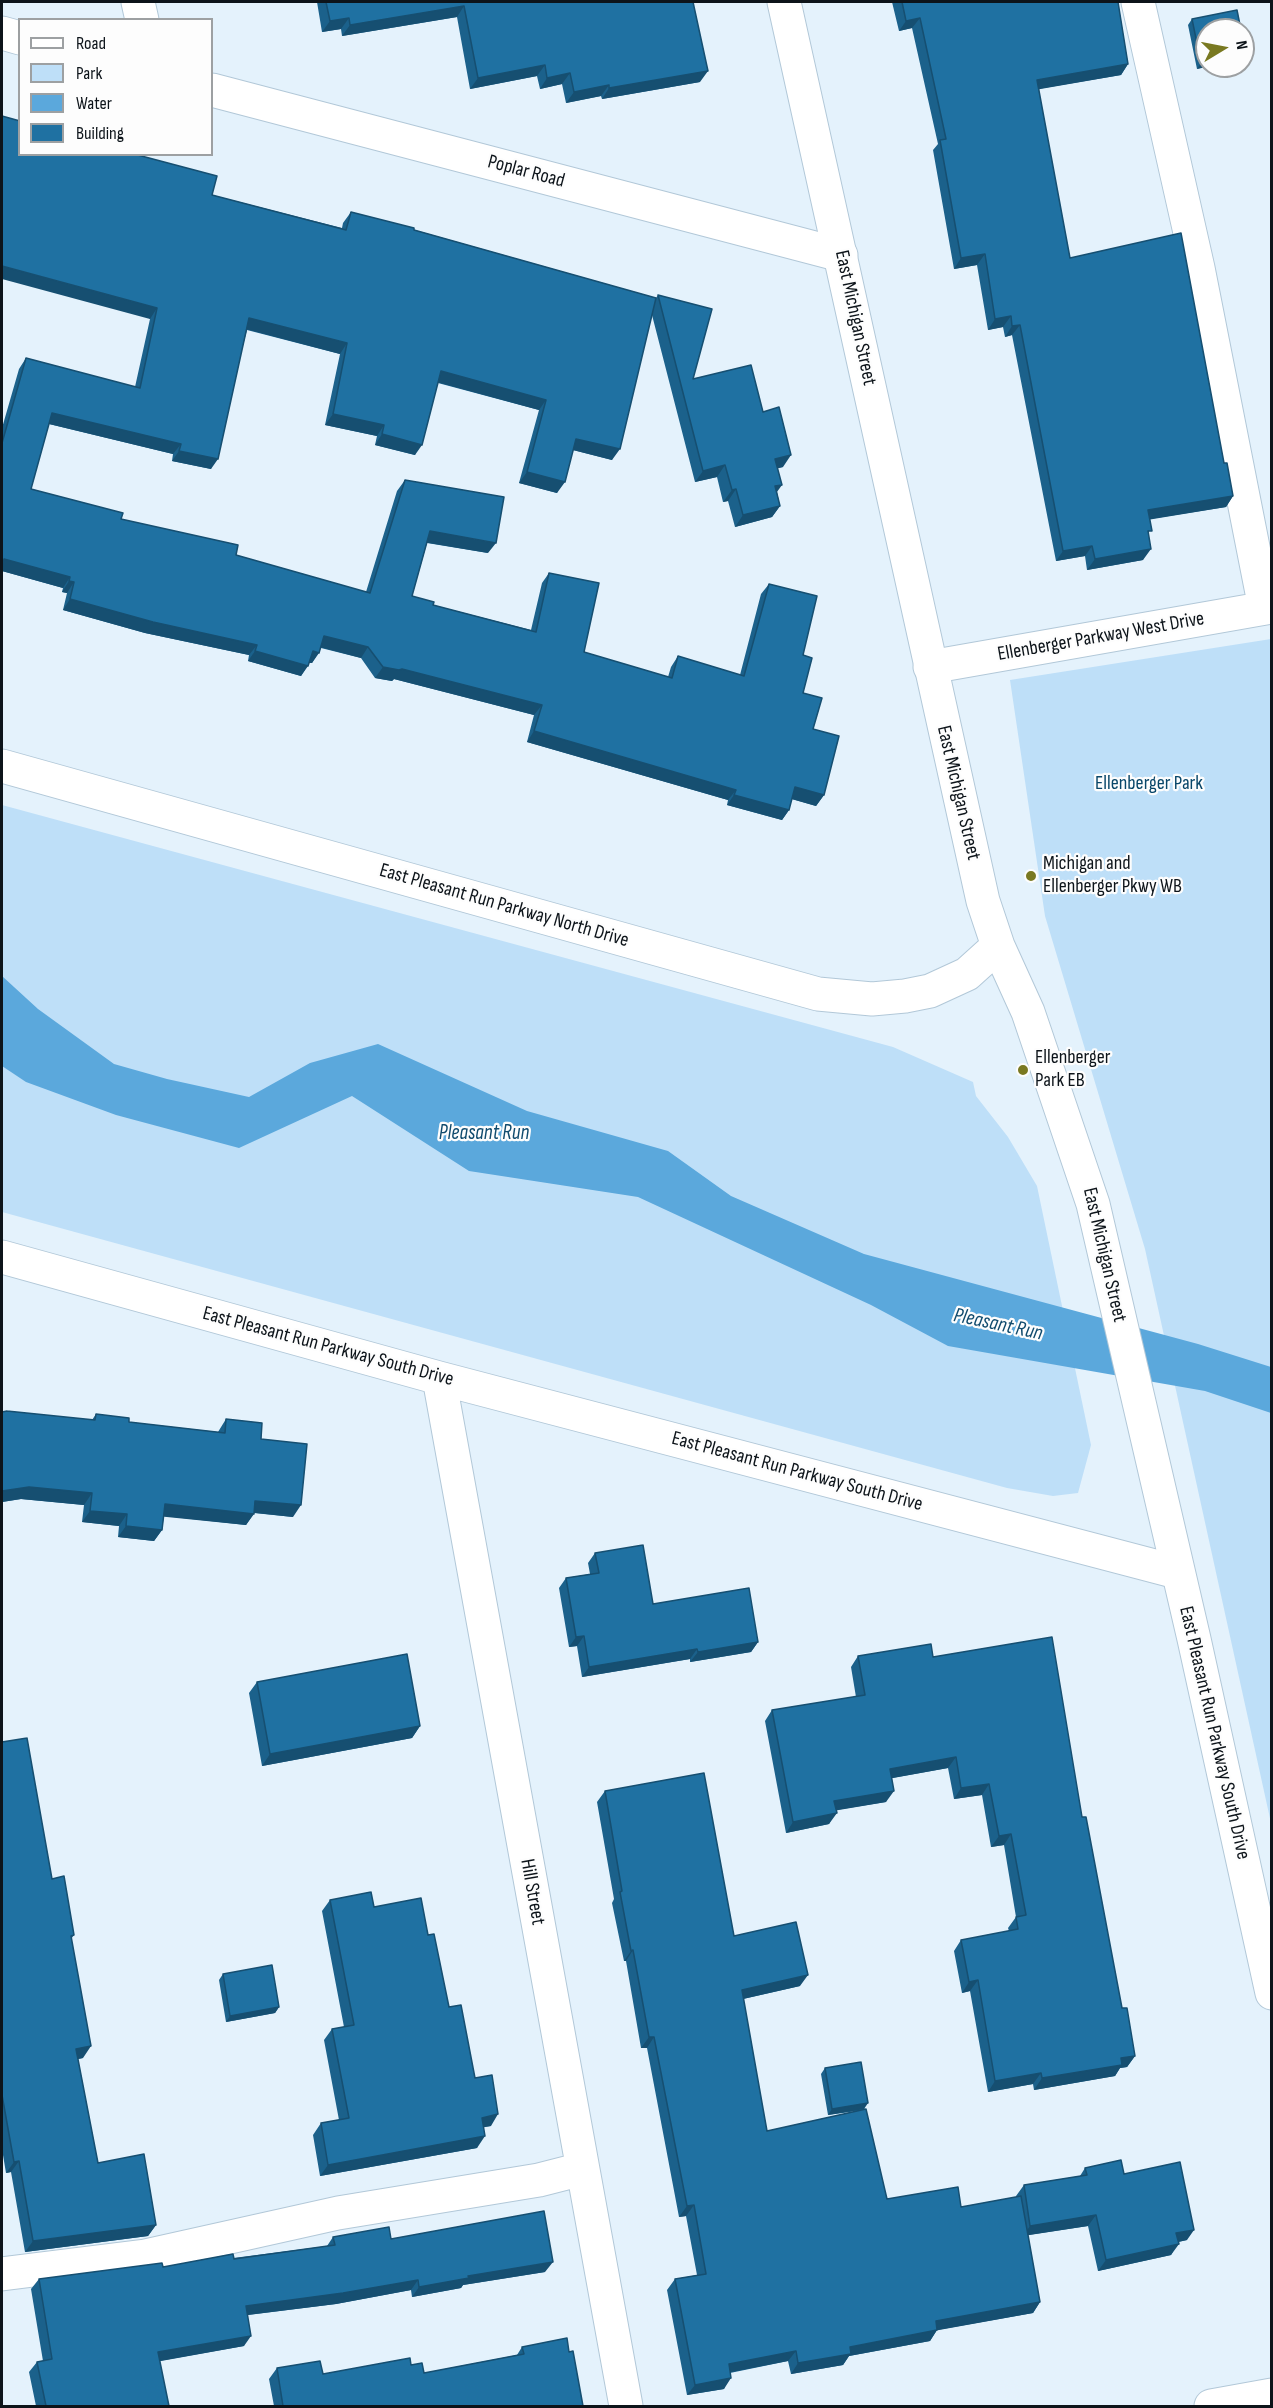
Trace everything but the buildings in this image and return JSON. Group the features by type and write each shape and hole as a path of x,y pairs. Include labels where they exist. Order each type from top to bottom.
{"street":[{"path":"138,2 142,18"},
{"name":"East Michigan Street","path":"784,2 975,869 998,946 1028,1012 1093,1204 1177,1572"},
{"path":"1138,2 1198,268 1268,608"},
{"path":"2,33 18,37"},
{"name":"Poplar Road","path":"213,90 841,255"},
{"name":"Ellenberger Parkway West Drive","path":"930,667 1268,608"},
{"name":"East Pleasant Run Parkway North Drive","path":"2,766 818,994 872,999 930,991 967,974 998,946"},
{"name":"East Pleasant Run Parkway South Drive","path":"2,1257 439,1378 1177,1572 1194,1639 1272,1993"},
{"name":"Hill Street","path":"439,1378 626,2406"},
{"path":"2,2274 145,2256 338,2213 517,2184 582,2169"},
{"path":"1211,2406 1272,2395"}],"green space":[{"name":"Ellenberger Park","path":"1271,639 1271,1823 1145,1249 1045,916 1010,680"},
{"path":"2,805 893,1047 973,1082 976,1096 1008,1137 1037,1186 1091,1445 1078,1493 1053,1496 1007,1488 2,1212"}],"water":[{"name":"Pleasant Run","path":"2,976 38,1009 114,1064 167,1079 249,1097 310,1063 378,1044 527,1111 668,1151 731,1196 864,1254 1198,1344 1271,1367 1271,1413 1205,1391 948,1346 871,1305 638,1197 469,1171 352,1096 239,1148 116,1115 26,1082 2,1066"}],"place":[{"name":"Michigan and Ellenberger Pkwy WB","path":"1031,876"},
{"name":"Ellenberger Park EB","path":"1023,1070"}]}
